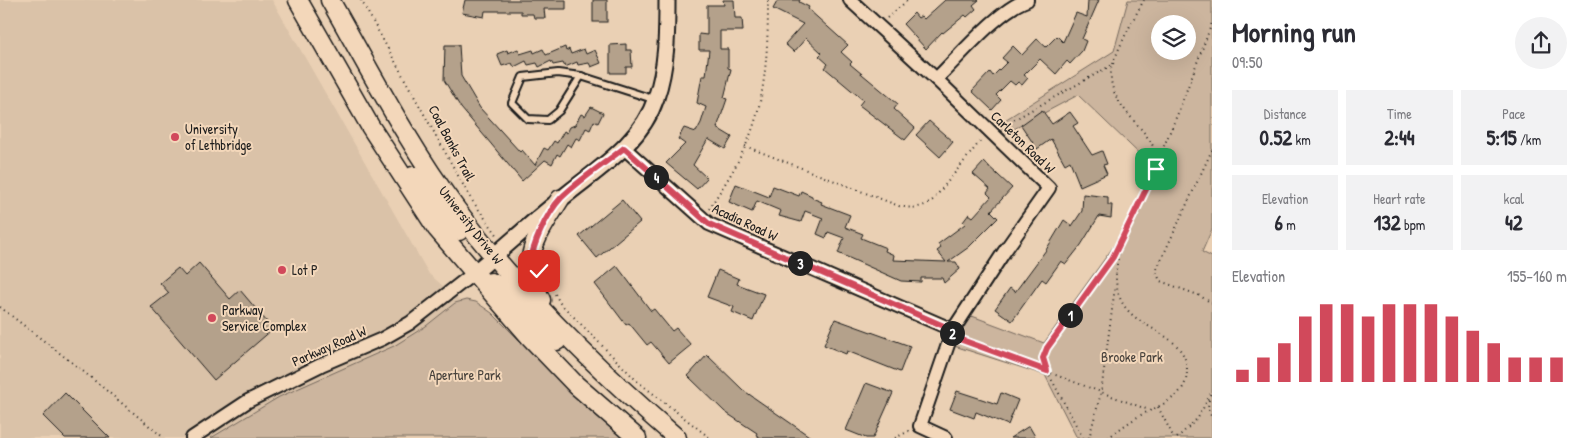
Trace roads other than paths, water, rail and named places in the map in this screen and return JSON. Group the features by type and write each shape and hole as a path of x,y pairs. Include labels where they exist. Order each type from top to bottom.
{"main road":[{"name":"University Drive W","path":"298,0 390,157 437,229 535,343 576,385 637,438"},
{"name":"University Drive W","path":"330,0 425,163 456,209 499,252 552,320 623,392 677,438"},
{"path":"390,157 414,177 461,233 484,254 499,252"},
{"path":"552,320 534,288 530,277 530,265 538,236 560,199"},
{"path":"474,274 502,288 554,339 623,392"}],"street":[{"path":"474,274 560,199 624,148 642,125 656,100 665,66 667,0"},
{"name":"Carleton Road W","path":"850,0 936,79 1049,188 1004,252 952,333"},
{"path":"936,79 1008,10 1015,4 1028,0"},
{"name":"Acadia Road W","path":"624,148 709,224 952,333"},
{"name":"Parkway Road W","path":"192,438 248,401 321,364 382,339 410,323 474,274"},
{"path":"946,438 920,426 952,333"}],"lane":[{"path":"581,76 559,111 548,120 528,119 512,103 523,78 558,73 581,76 656,100"}],"place":[{"name":"University of Lethbridge","path":"175,137"},
{"name":"Lot P","path":"282,270"},
{"name":"Parkway Service Complex","path":"212,318"}],"park label":[{"name":"Brooke Park","path":"1132,357"},
{"name":"Aperture Park","path":"465,375"}]}
